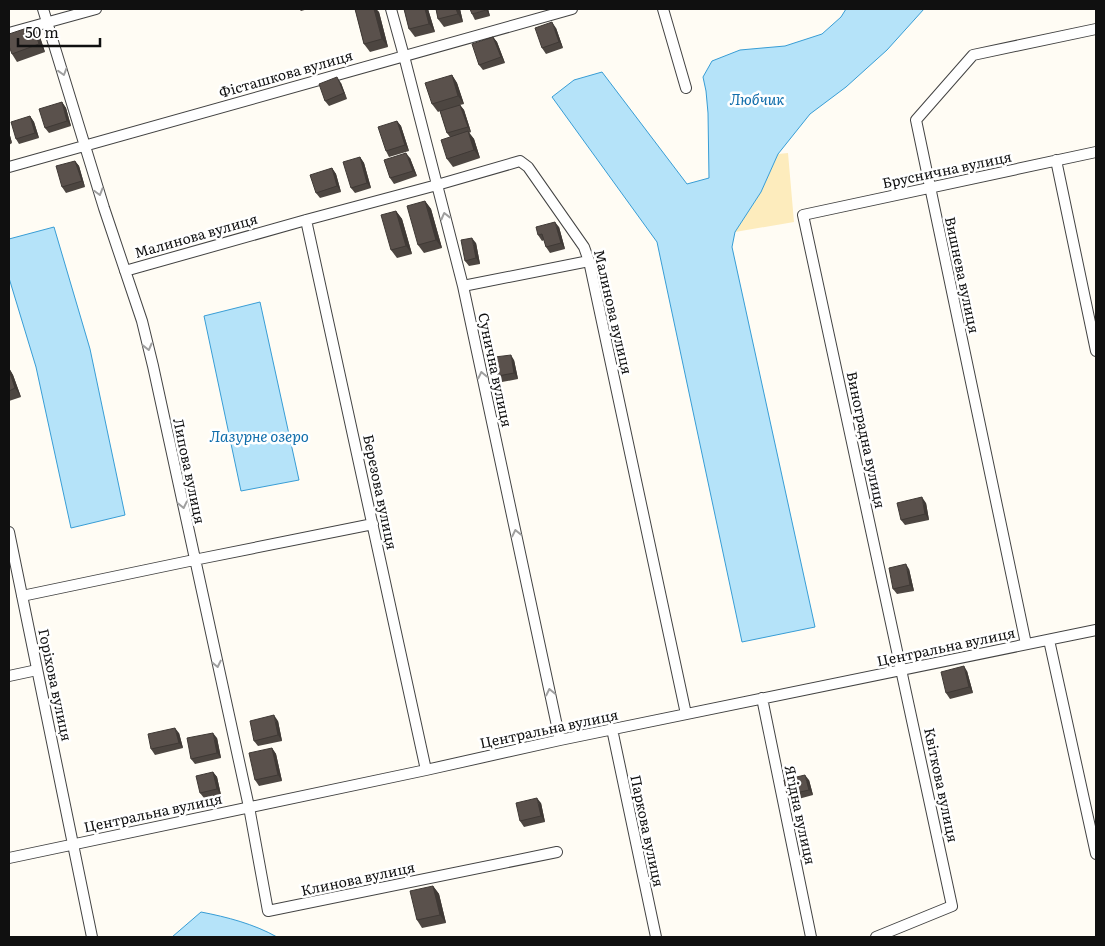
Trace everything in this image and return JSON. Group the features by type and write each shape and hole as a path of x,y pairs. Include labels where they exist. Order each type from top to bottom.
{"street":[{"name":"Липова вулиця","path":"43,9 104,208 142,321 249,807"},
{"path":"9,33 96,9"},
{"name":"Сунична вулиця","path":"391,9 463,286 560,740"},
{"name":"Фісташкова вулиця","path":"9,167 572,9"},
{"path":"663,9 686,88"},
{"name":"Вишнева вулиця","path":"1026,644 916,120 973,55 1096,29"},
{"name":"Бруснична вулиця","path":"803,215 1096,152"},
{"path":"1056,160 1096,350"},
{"name":"Малинова вулиця","path":"125,271 520,161 528,167 584,247 589,261 686,714"},
{"name":"Виноградна вулиця","path":"803,215 902,670"},
{"name":"Березова вулиця","path":"306,220 426,770"},
{"path":"463,286 589,261"},
{"path":"22,596 373,524"},
{"name":"Горіхова вулиця","path":"9,532 92,937"},
{"name":"Центральна вулиця","path":"9,858 612,729 1096,630"},
{"path":"1049,640 1095,839 1096,854"},
{"path":"9,676 37,670"},
{"name":"Квіткова вулиця","path":"876,937 952,906 902,670"},
{"name":"Ягідна вулиця","path":"762,698 811,937"},
{"name":"Паркова вулиця","path":"612,729 656,937"},
{"name":"Клинова вулиця","path":"249,807 268,911 557,852"}],"sand":[{"path":"788,153 794,222 735,232 761,192 778,154"}],"water":[{"name":"Любчик","path":"846,9 924,9 887,50 846,87 810,114 778,154 761,192 735,232 732,247 815,627 742,642 657,242 552,97 574,80 602,72 687,184 709,178 708,113 703,77 712,61 740,50 785,46 822,34 841,17"},
{"path":"54,227 90,349 125,515 71,528 36,367 9,278 9,239"},
{"name":"Лазурне озеро","path":"260,302 299,480 241,491 204,316"},
{"path":"201,912 259,928 277,937 172,937"}],"building":[{"path":"355,9 374,9 382,39 364,44"},
{"path":"404,9 425,9 429,24 409,29"},
{"path":"436,9 456,9 458,14 438,19"},
{"path":"470,9 486,9 486,10 472,14"},
{"path":"552,22 559,42 542,48 535,28"},
{"path":"33,26 39,44 12,54 9,46 9,34"},
{"path":"493,37 501,57 479,65 472,44"},
{"path":"452,75 458,96 432,104 425,83"},
{"path":"337,77 344,93 325,101 319,84"},
{"path":"62,102 67,121 45,128 39,109"},
{"path":"460,105 468,127 447,133 440,111"},
{"path":"30,116 35,133 16,139 11,122"},
{"path":"397,121 405,145 386,151 378,127"},
{"path":"468,131 474,150 447,159 441,140"},
{"path":"406,153 413,171 390,178 384,160"},
{"path":"360,157 367,183 351,188 343,162"},
{"path":"75,161 82,181 62,187 56,166"},
{"path":"332,168 337,186 316,193 310,175"},
{"path":"425,201 436,240 418,245 407,206"},
{"path":"396,211 406,246 391,250 381,215"},
{"path":"555,222 561,243 546,247 542,234 538,235 536,227"},
{"path":"472,238 476,258 465,261 461,240"},
{"path":"511,355 514,373 498,376 495,357"},
{"path":"9,370 15,388 9,391"},
{"path":"922,497 925,514 901,520 897,503"},
{"path":"906,564 910,585 893,589 889,568"},
{"path":"964,666 969,687 946,693 941,672"},
{"path":"274,715 278,735 254,741 250,721"},
{"path":"175,728 179,743 151,749 148,734"},
{"path":"213,733 217,753 191,759 187,738"},
{"path":"272,748 278,775 255,780 249,753"},
{"path":"213,772 217,789 200,793 196,776"},
{"path":"805,775 809,790 787,795 784,780"},
{"path":"537,798 541,816 520,821 516,803"},
{"path":"433,886 440,915 417,920 410,891"}]}
